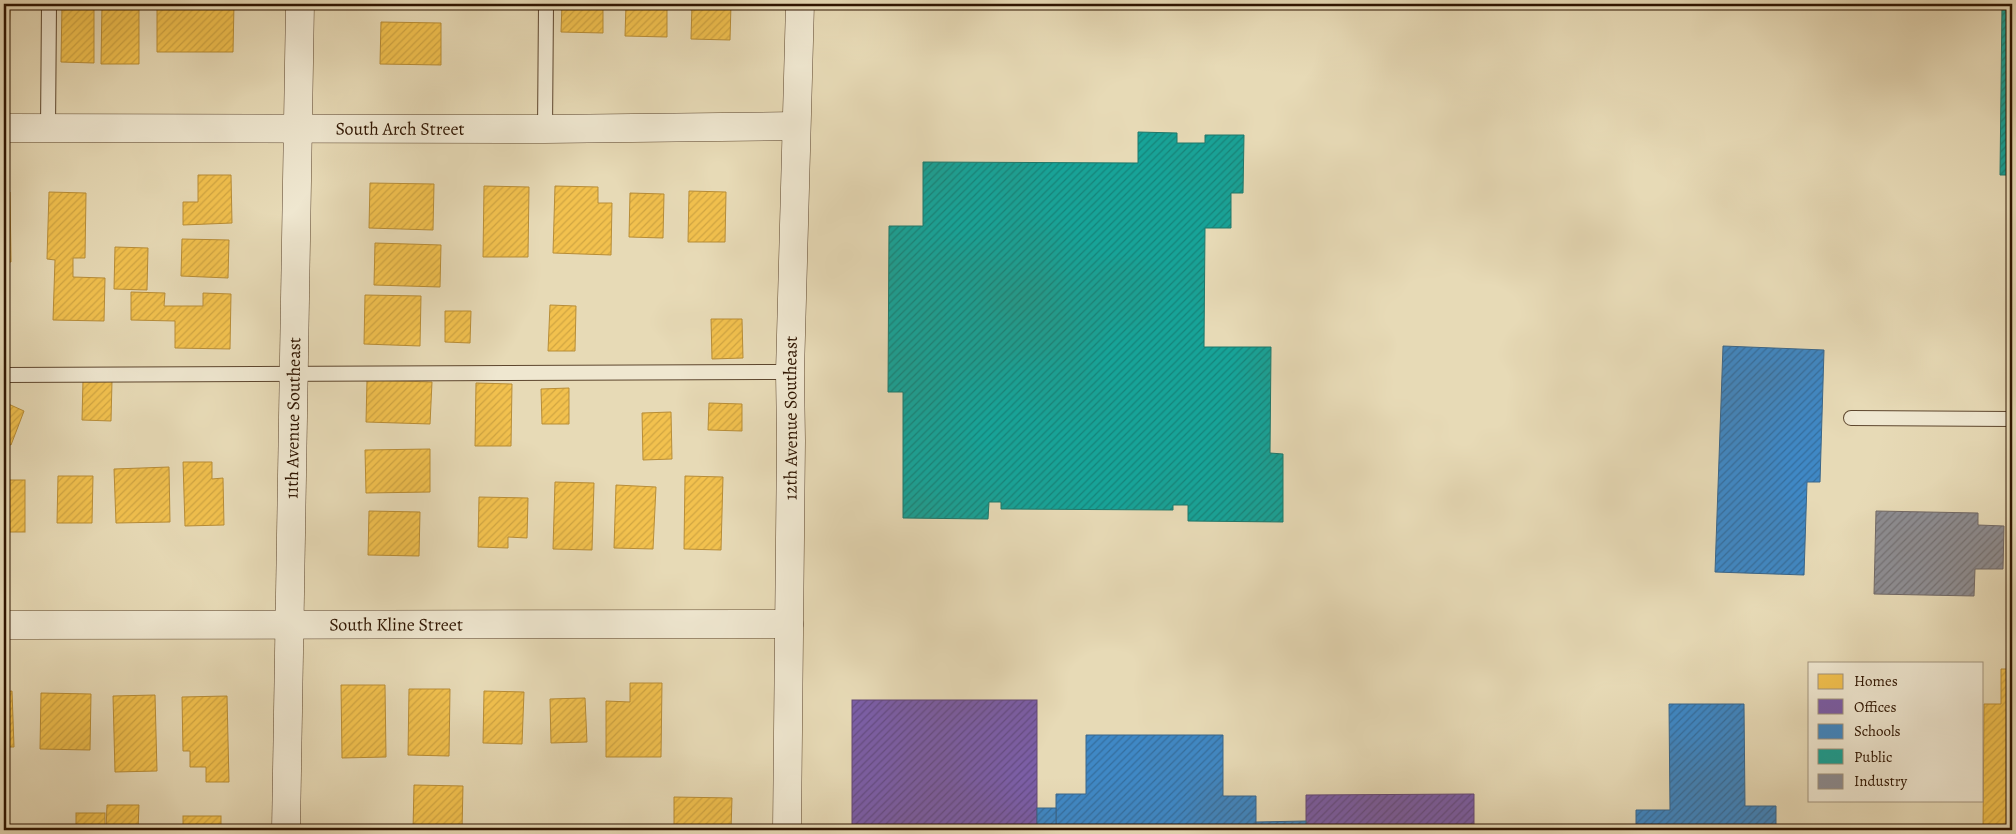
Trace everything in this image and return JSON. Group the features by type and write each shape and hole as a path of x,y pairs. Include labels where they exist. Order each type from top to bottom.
{"street":[{"name":"11th Avenue Southeast","path":"286,830 300,4"},
{"name":"12th Avenue Southeast","path":"787,830 790,372 800,4"},
{"name":"South Arch Street","path":"4,128 796,126"},
{"name":"South Kline Street","path":"4,625 789,624"}],"lane":[{"path":"48,128 49,4"},
{"path":"545,128 546,4"},
{"path":"4,375 790,372"},
{"path":"1851,418 2012,419"}],"building: Homes":[{"path":"62,4 94,4 94,63 61,62"},
{"path":"102,4 139,4 139,64 101,64"},
{"path":"189,4 234,4 233,52 157,52 157,9 189,9"},
{"path":"369,4 423,4 423,6 369,7"},
{"path":"562,4 603,4 603,33 561,32"},
{"path":"626,4 667,4 667,37 625,36"},
{"path":"692,4 731,4 730,40 691,39"},
{"path":"4,11 10,11 8,56 4,56"},
{"path":"381,22 441,23 441,65 380,64"},
{"path":"198,175 231,175 232,223 183,225 183,202 198,202"},
{"path":"370,183 434,184 433,230 369,228"},
{"path":"484,186 529,187 528,257 483,257"},
{"path":"555,186 598,187 598,203 612,203 611,255 553,253"},
{"path":"689,191 726,192 725,242 688,242"},
{"path":"4,192 10,192 11,262 4,262"},
{"path":"49,192 86,193 85,258 73,258 73,277 105,278 104,321 53,320 55,260 47,259"},
{"path":"630,193 664,194 663,238 629,237"},
{"path":"182,239 229,240 228,278 181,276"},
{"path":"375,243 441,245 440,287 374,285"},
{"path":"115,247 148,248 147,290 114,289"},
{"path":"131,292 165,293 164,306 203,306 203,293 231,294 230,349 175,348 175,321 131,320"},
{"path":"365,295 421,296 420,346 364,344"},
{"path":"550,305 576,306 575,351 548,351"},
{"path":"445,311 471,311 470,343 445,342"},
{"path":"711,319 742,319 743,358 712,359"},
{"path":"83,380 112,381 111,421 82,420"},
{"path":"367,380 432,382 430,424 366,422"},
{"path":"476,383 512,384 511,446 475,446"},
{"path":"569,388 569,424 542,424 541,389"},
{"path":"4,402 24,411 11,445 4,442"},
{"path":"709,403 742,404 742,431 708,430"},
{"path":"671,412 672,459 643,460 642,413"},
{"path":"430,449 430,492 366,493 365,450"},
{"path":"183,462 212,462 212,479 223,478 224,525 185,526"},
{"path":"169,467 170,522 116,523 114,469"},
{"path":"58,476 93,476 92,523 57,523"},
{"path":"685,476 723,477 721,550 684,549"},
{"path":"4,480 25,480 25,532 4,532"},
{"path":"555,482 594,483 592,550 553,549"},
{"path":"616,485 656,487 653,549 614,548"},
{"path":"479,497 528,498 527,538 508,537 508,548 478,547"},
{"path":"369,511 420,512 419,556 368,555"},
{"path":"2001,669 2012,669 2012,830 1983,830 1984,704 2001,704"},
{"path":"630,683 662,683 661,757 606,757 606,701 630,702"},
{"path":"341,685 385,685 386,757 342,758"},
{"path":"409,689 450,689 449,756 408,755"},
{"path":"12,691 14,747 4,747 4,692"},
{"path":"484,691 524,692 522,744 483,743"},
{"path":"41,693 91,694 90,750 40,749"},
{"path":"155,695 157,771 115,772 113,696"},
{"path":"227,696 229,782 206,782 206,767 190,767 190,751 183,751 182,697"},
{"path":"585,698 587,742 551,743 550,699"},
{"path":"414,785 463,786 462,830 413,830"},
{"path":"674,797 732,798 731,830 674,830"},
{"path":"107,805 139,805 138,830 106,830"},
{"path":"76,813 105,813 105,830 76,830"},
{"path":"183,816 221,816 221,830 183,830"}],"building: Offices":[{"path":"852,700 1037,700 1037,830 852,830"},
{"path":"1474,794 1474,830 1306,830 1306,795"}],"building: Schools":[{"path":"1723,346 1824,350 1820,482 1807,482 1804,575 1715,572"},
{"path":"1669,704 1744,704 1745,806 1776,806 1776,830 1636,830 1636,810 1670,810"},
{"path":"1086,735 1223,735 1223,796 1256,796 1256,830 1056,830 1056,794 1086,794"},
{"path":"1037,808 1056,808 1056,830 1037,830"},
{"path":"1306,821 1306,830 1256,830 1256,822"}],"building: Public":[{"path":"2002,4 2012,4 2012,175 2000,175"},
{"path":"1138,132 1177,133 1177,143 1205,143 1205,135 1244,135 1243,193 1231,193 1231,228 1205,228 1204,347 1271,347 1270,453 1283,454 1283,522 1188,521 1188,505 1173,505 1173,510 1001,509 1001,502 989,502 988,519 903,518 903,392 888,392 889,226 923,226 923,162 1138,163"}],"building: Industry":[{"path":"1876,511 1978,513 1978,525 2004,526 2003,569 1975,569 1974,596 1874,594"}]}
